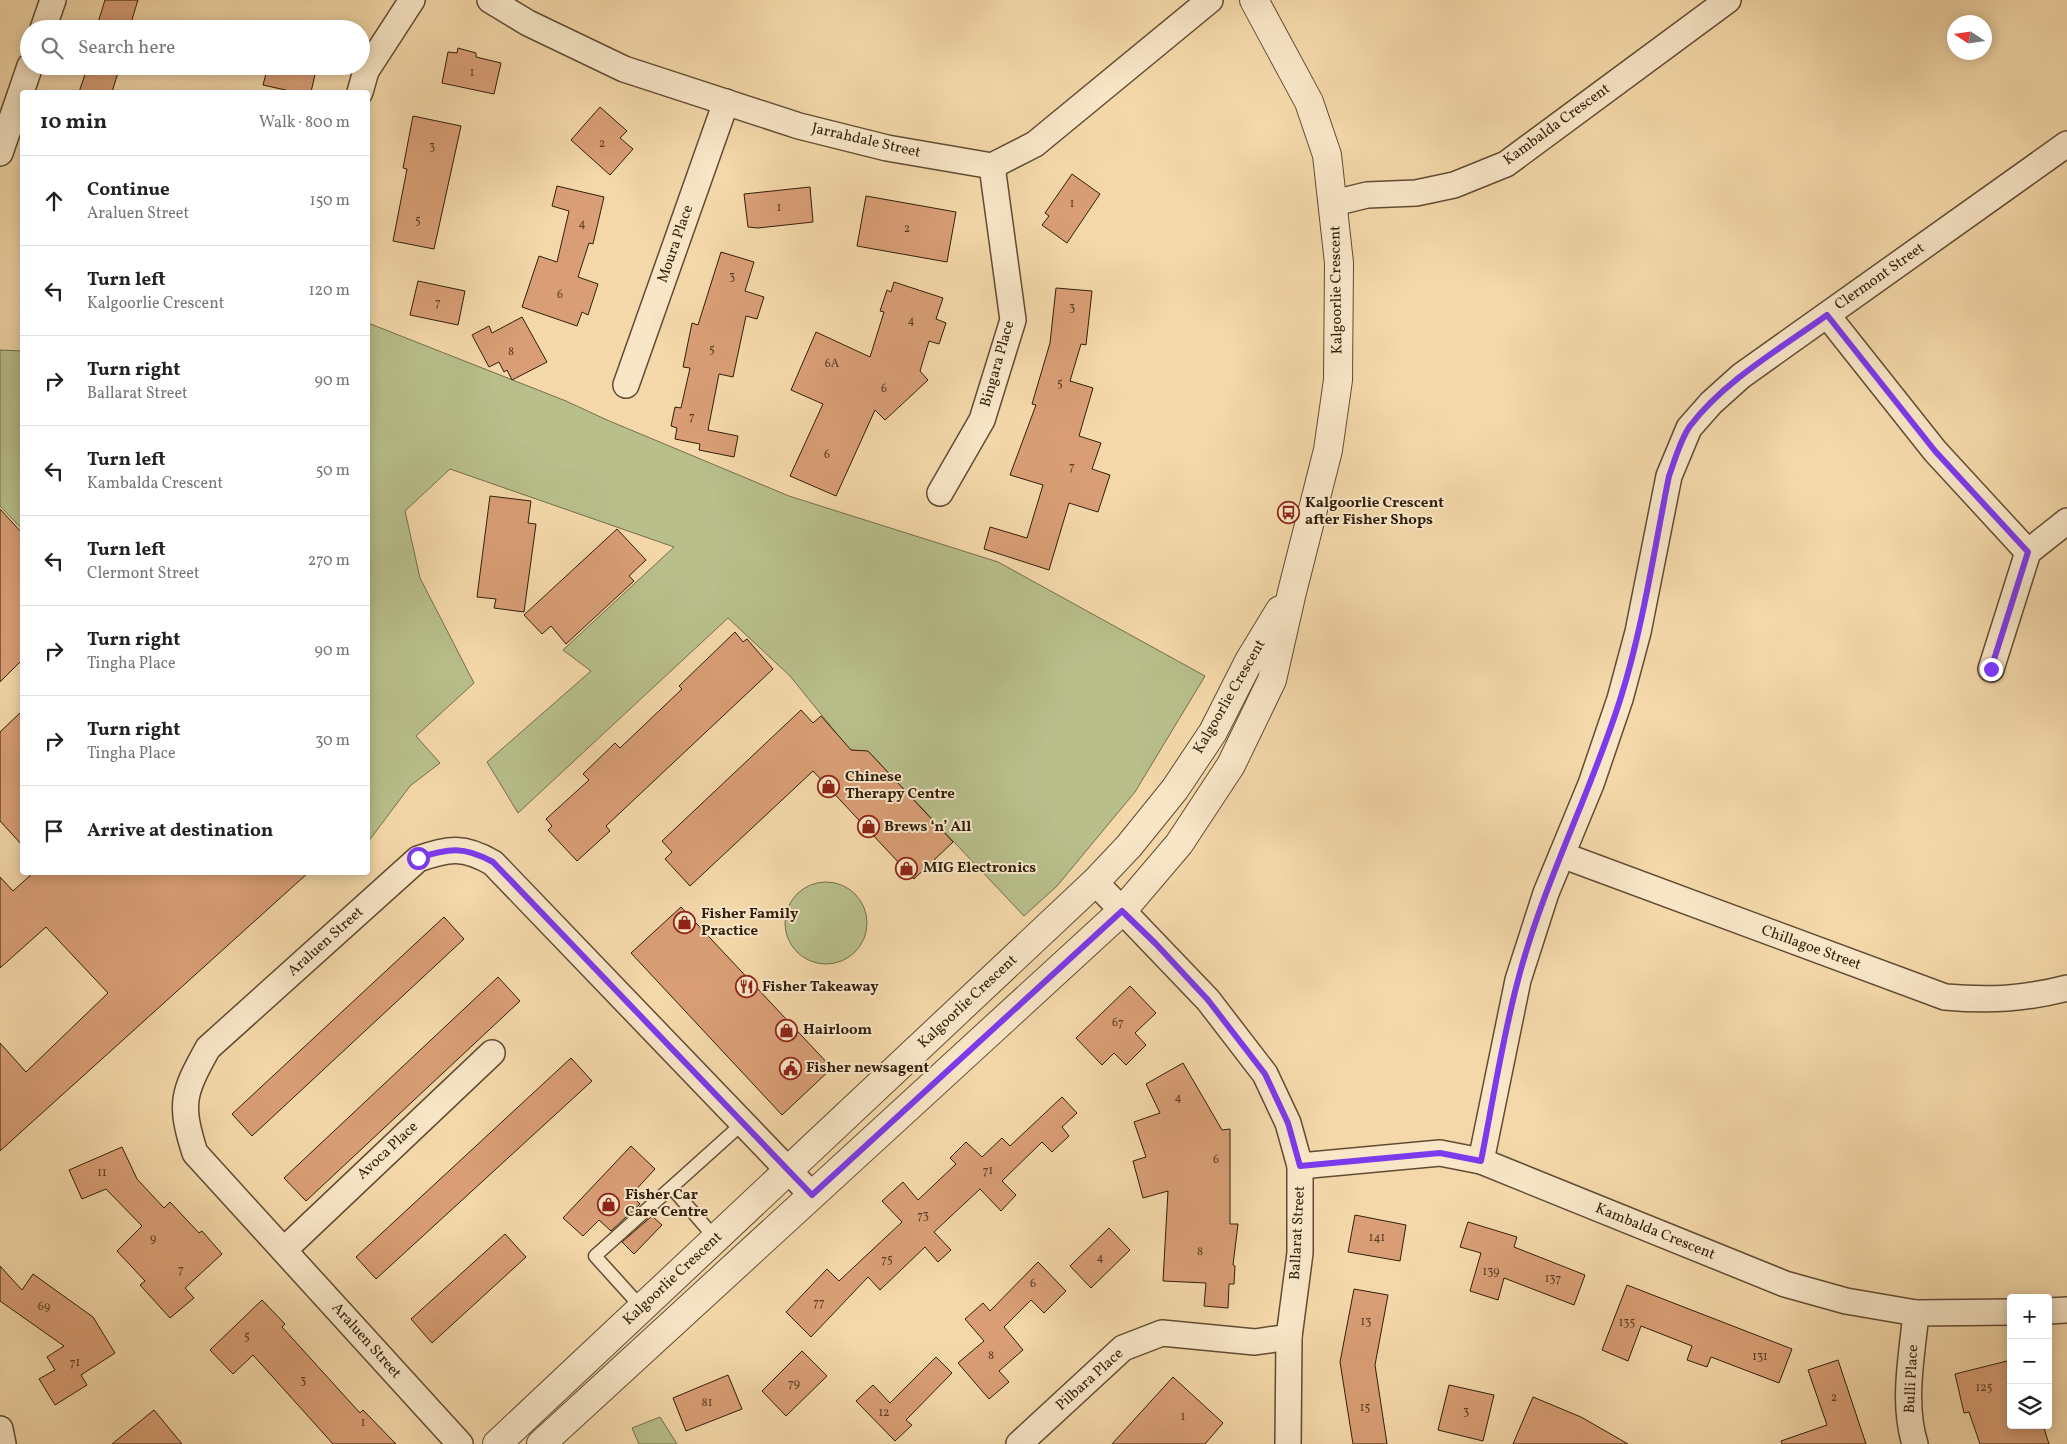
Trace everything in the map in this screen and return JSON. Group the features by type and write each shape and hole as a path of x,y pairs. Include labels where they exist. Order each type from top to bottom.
{"street":[{"path":"46,20 53,0"},
{"path":"370,65 412,0"},
{"name":"Jarrahdale Street","path":"490,0 528,23 624,69 799,126 887,148 992,166"},
{"path":"992,166 1035,144 1210,0"},
{"name":"Kalgoorlie Crescent","path":"540,1444 1122,911 1179,844 1232,765 1272,680 1328,450 1338,380 1339,263 1334,203 1327,155 1309,102 1254,0"},
{"name":"Kambalda Crescent","path":"1334,203 1367,195 1416,193 1454,185 1506,164 1728,0"},
{"path":"22,90 27,75"},
{"path":"361,90 365,75"},
{"path":"0,153 20,95"},
{"name":"Moura Place","path":"626,385 726,102"},
{"name":"Clermont Street","path":"1481,1161 1518,980 1546,894 1591,784 1620,699 1638,632 1669,476 1689,428 1711,403 1741,376 2067,144"},
{"name":"Bingara Place","path":"940,492 982,420 1013,320 992,166"},
{"path":"1827,315 1935,451 2028,552"},
{"path":"1991,669 2028,552 2067,521"},
{"name":"Kalgoorlie Crescent","path":"496,1444 1095,882 1129,846 1186,772 1213,732 1249,661 1292,592"},
{"name":"Araluen Street","path":"460,1444 195,1154 185,1122 184,1102 189,1082 208,1048 418,858 440,851 464,849 493,862 812,1195"},
{"name":"Chillagoe Street","path":"1562,855 1946,997 2002,1000 2037,996 2067,988"},
{"name":"Ballarat Street","path":"1095,882 1208,1000 1265,1074 1288,1123 1300,1166 1300,1252 1289,1337 1288,1444"},
{"name":"Avoca Place","path":"284,1250 492,1053"},
{"name":"Kambalda Crescent","path":"1300,1166 1440,1153 1481,1161 1785,1284 1846,1301 1916,1313 2007,1312"},
{"path":"2052,1311 2067,1310"},
{"name":"Bulli Place","path":"1915,1444 1911,1431 1908,1399 1916,1313"},
{"name":"Pilbara Place","path":"1019,1444 1123,1348 1162,1333 1255,1342 1289,1337"},
{"path":"0,1430 3,1444"}],"lane":[{"path":"642,1308 596,1256 744,1123"},
{"path":"672,1188 716,1239"}],"green space":[{"path":"370,324 566,401 789,496 998,562 1205,676 1135,792 1057,886 1024,916 869,752 850,750 790,676 728,618 518,813 487,762 591,671 563,650 674,547 450,469 405,511 420,578 474,683 416,736 440,763 410,786 370,839"},
{"path":"0,350 20,351 20,527 0,506"},
{"path":"826,882 842,885 855,894 864,907 867,923 864,939 855,952 842,961 826,964 810,961 797,952 788,939 785,923 788,907 797,894 810,885"},
{"path":"660,1417 677,1444 639,1444 632,1428"}],"building":[{"path":"105,0 138,0 132,20 99,20"},
{"path":"458,48 476,53 476,57 501,63 494,94 442,83 448,52 457,53"},
{"path":"85,75 117,75 113,90 80,90"},
{"path":"266,75 315,75 311,90 285,90 263,85"},
{"path":"600,107 627,131 620,138 633,149 610,175 571,140"},
{"path":"413,116 461,126 434,249 393,241 407,169 403,168"},
{"path":"1072,174 1100,194 1067,243 1042,225 1049,216 1045,213"},
{"path":"557,186 604,197 593,244 589,243 578,277 598,284 588,315 582,312 577,326 522,307 539,256 557,262 569,211 552,206"},
{"path":"810,187 813,222 758,228 748,227 744,194"},
{"path":"866,196 956,212 947,262 857,246"},
{"path":"721,252 754,262 745,291 764,297 757,319 746,316 733,377 719,374 708,430 738,436 734,457 699,450 700,444 675,439 677,428 671,426 675,407 681,408 690,368 683,367 692,323 698,325"},
{"path":"418,281 465,291 458,325 410,315"},
{"path":"894,282 943,298 936,319 946,323 939,344 929,341 920,371 928,380 885,420 875,410 836,496 790,476 823,404 791,390 816,332 870,357 884,312 880,311 887,290 891,292"},
{"path":"1056,288 1092,291 1086,345 1081,344 1070,381 1093,388 1079,436 1101,443 1092,469 1110,475 1098,512 1069,503 1049,570 984,549 990,527 1027,538 1043,485 1010,475 1036,405 1032,404 1050,343"},
{"path":"522,317 547,362 512,380 507,370 504,372 499,362 489,367 472,335 489,326 492,333"},
{"path":"490,496 531,501 528,523 536,524 524,612 494,608 496,599 477,597"},
{"path":"0,509 20,531 20,662 0,682"},
{"path":"617,529 646,560 629,576 634,581 566,644 551,626 542,634 524,615"},
{"path":"735,632 743,642 747,639 773,669 606,826 610,831 577,861 548,830 552,826 546,819 589,780 583,774 615,743 620,748 682,689 679,686"},
{"path":"801,710 813,723 821,716 851,750 868,751 953,842 914,879 813,771 690,886 665,859 672,852 662,841"},
{"path":"20,713 20,843 0,821 0,732"},
{"path":"31,875 306,875 0,1151 0,1043 26,1072 108,993 46,927 0,968 0,877 13,891"},
{"path":"681,907 832,1068 782,1115 631,953"},
{"path":"444,917 464,939 252,1136 232,1114"},
{"path":"498,977 520,1001 306,1201 284,1178"},
{"path":"1130,986 1156,1013 1135,1033 1146,1045 1126,1065 1114,1053 1102,1065 1076,1038"},
{"path":"571,1058 592,1081 376,1279 356,1257"},
{"path":"1183,1063 1222,1130 1230,1129 1230,1224 1238,1224 1233,1265 1235,1266 1234,1284 1229,1284 1228,1308 1204,1306 1206,1283 1163,1281 1168,1191 1143,1198 1133,1161 1146,1157 1134,1122 1160,1113 1146,1084"},
{"path":"1062,1097 1077,1113 1062,1127 1069,1136 1052,1152 1042,1142 1002,1181 1016,1195 1001,1211 980,1189 934,1232 951,1250 938,1262 925,1247 880,1290 868,1277 811,1337 786,1312 827,1269 839,1281 902,1222 882,1201 903,1182 918,1200 956,1164 950,1158 966,1142 982,1157 1002,1138 1010,1146"},
{"path":"631,1146 655,1169 631,1195 640,1204 611,1231 599,1220 583,1236 563,1218"},
{"path":"122,1147 137,1179 164,1208 170,1202 199,1233 202,1231 222,1254 185,1288 194,1298 170,1318 140,1285 145,1281 117,1251 142,1226 106,1189 82,1199 69,1170"},
{"path":"1355,1215 1406,1225 1400,1261 1348,1252"},
{"path":"652,1216 662,1225 634,1254 622,1242"},
{"path":"1468,1222 1517,1237 1514,1247 1585,1275 1574,1305 1504,1278 1498,1300 1470,1291 1481,1253 1460,1247"},
{"path":"1109,1228 1130,1250 1091,1288 1070,1266"},
{"path":"505,1234 526,1257 432,1343 411,1319"},
{"path":"1038,1262 1066,1291 1044,1313 1031,1300 1004,1327 1023,1350 999,1371 1009,1382 989,1399 958,1363 984,1341 965,1319 983,1303 990,1311"},
{"path":"0,1266 22,1290 33,1274 93,1317 115,1353 81,1375 87,1385 55,1405 39,1379 55,1370 47,1357 64,1346 0,1301"},
{"path":"1627,1285 1792,1349 1779,1383 1711,1357 1707,1367 1687,1360 1692,1346 1641,1326 1628,1361 1602,1350"},
{"path":"1354,1289 1388,1295 1375,1365 1387,1444 1353,1444 1340,1362"},
{"path":"262,1300 285,1324 282,1327 360,1413 363,1410 396,1444 333,1444 253,1355 233,1374 210,1350"},
{"path":"802,1351 827,1376 786,1416 762,1391"},
{"path":"936,1357 952,1373 906,1420 912,1425 895,1441 856,1401 873,1385 890,1403"},
{"path":"1838,1360 1866,1444 1782,1444 1781,1441 1827,1425 1808,1370"},
{"path":"2007,1361 2007,1429 2044,1429 2049,1444 1980,1444 1969,1412 1964,1413 1955,1374"},
{"path":"728,1375 742,1409 686,1431 673,1398"},
{"path":"1173,1377 1223,1423 1205,1444 1112,1444"},
{"path":"1449,1385 1494,1395 1483,1441 1438,1430"},
{"path":"1533,1397 1581,1417 1628,1444 1513,1444"},
{"path":"154,1410 182,1444 112,1444"}],"place":[{"name":"Kalgoorlie Crescent after Fisher Shops","path":"1289,512"},
{"name":"Chinese Therapy Centre","path":"829,786"},
{"name":"Brews ‘n’ All","path":"868,827"},
{"name":"MIG Electronics","path":"907,868"},
{"name":"Fisher Family Practice","path":"685,923"},
{"name":"Fisher Takeaway","path":"746,987"},
{"name":"Hairloom","path":"787,1030"},
{"name":"Fisher newsagent","path":"790,1068"},
{"name":"Fisher Car Care Centre","path":"609,1204"}],"route":[{"path":"418,858 440,851 464,849 493,862 812,1195 1122,911 1156,944 1208,1000 1265,1074 1288,1123 1300,1166 1440,1153 1481,1161 1518,980 1546,894 1591,784 1620,699 1638,632 1669,476 1676,455 1689,428 1711,403 1741,376 1827,315 1935,451 2028,552 1991,669"}]}
